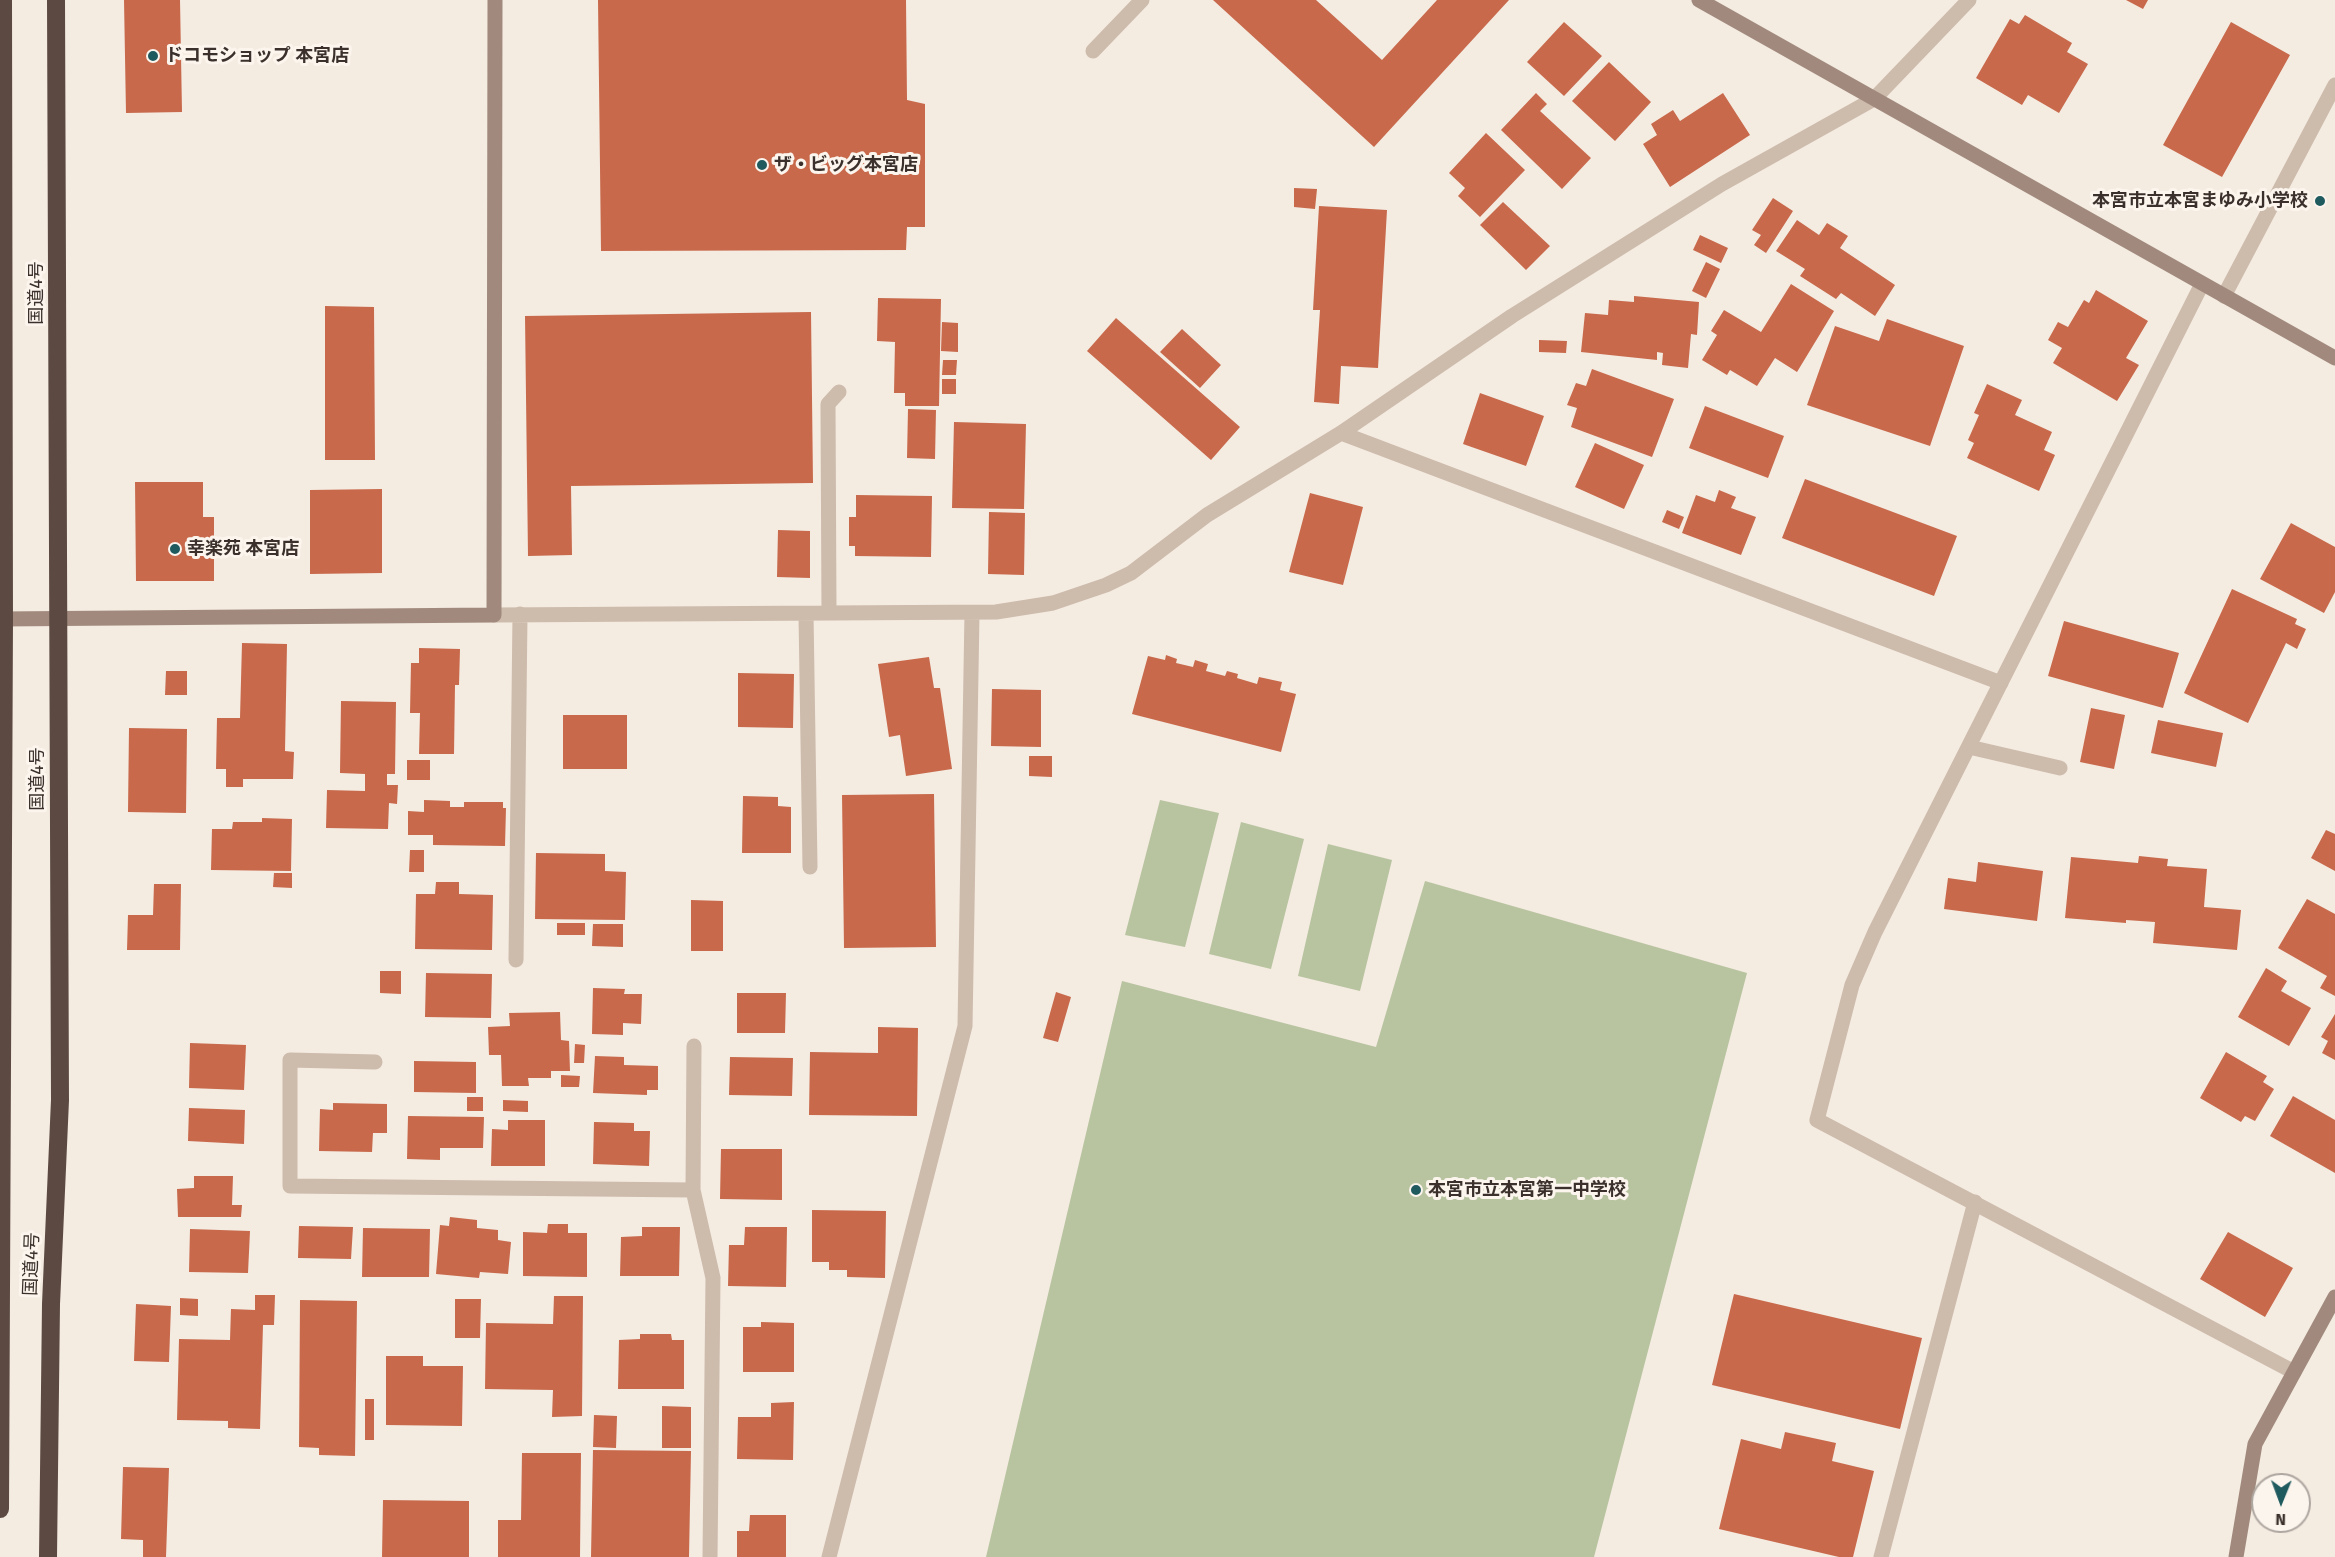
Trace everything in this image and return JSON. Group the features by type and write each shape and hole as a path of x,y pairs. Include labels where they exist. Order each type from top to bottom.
{"highway":[{"name":"国道4号","path":"0,1509 3,0"},
{"name":"国道4号","path":"48,1557 51,1304 60,1100 56,0"}],"street":[{"path":"494,615 495,0"},
{"path":"1093,51 1142,0"},
{"path":"1699,0 2335,358"},
{"path":"2,619 972,613 996,612 1053,603 1106,585 1131,573 1207,515 1341,434 1512,316 1722,184 1874,99 1969,0"},
{"path":"2224,296 2335,85"},
{"path":"2202,284 1875,932 1852,985 1817,1120 2294,1372"},
{"path":"829,613 828,404 839,392"},
{"path":"1341,434 2001,683"},
{"path":"829,1557 965,1026 972,613"},
{"path":"516,960 520,614"},
{"path":"806,614 810,867"},
{"path":"1969,747 2060,768"},
{"path":"694,1046 693,1190 713,1278 710,1557"},
{"path":"375,1062 290,1060 290,1186 693,1190"},
{"path":"1881,1557 1975,1202"},
{"path":"2236,1557 2255,1444 2335,1297"}],"green space":[{"path":"1160,800 1219,813 1185,947 1125,935"},
{"path":"1241,822 1304,839 1271,969 1209,954"},
{"path":"1328,844 1392,860 1360,991 1298,976"},
{"path":"1425,881 1747,973 1594,1557 986,1557 1122,981 1376,1047"}],"building":[{"name":"ドコモショップ 本宮店","path":"124,0 180,0 182,112 126,113"},
{"name":"ザ・ビッグ本宮店","path":"598,0 906,0 907,100 925,104 925,227 907,227 906,250 601,251"},
{"path":"1213,0 1316,0 1382,60 1437,0 1509,0 1374,147"},
{"path":"2126,0 2148,0 2143,9"},
{"path":"2025,15 2072,43 2067,52 2088,64 2059,113 2028,95 2022,105 1976,78 2010,19 2019,24"},
{"path":"1564,22 1602,56 1564,96 1527,62"},
{"path":"2231,22 2290,55 2222,177 2163,145"},
{"path":"1609,62 1651,102 1615,141 1572,101"},
{"path":"1536,93 1547,104 1540,111 1591,158 1562,189 1501,130"},
{"path":"1723,93 1750,135 1670,187 1643,144 1657,135 1651,124 1673,110 1680,121"},
{"path":"1486,133 1525,170 1480,217 1458,196 1465,188 1449,173"},
{"path":"1294,188 1317,189 1315,209 1294,207"},
{"path":"1773,198 1793,211 1766,253 1754,245 1761,235 1752,230"},
{"path":"1503,202 1550,246 1526,270 1480,225"},
{"path":"1319,206 1387,210 1378,368 1341,366 1339,404 1314,402 1320,310 1313,310"},
{"path":"1797,220 1819,235 1827,223 1848,236 1840,248 1895,285 1875,316 1841,293 1836,299 1800,276 1805,269 1776,251"},
{"path":"1700,235 1728,248 1721,263 1693,250"},
{"path":"1706,262 1720,269 1706,298 1692,291"},
{"path":"1791,284 1834,311 1797,372 1775,358 1757,386 1730,370 1727,375 1702,360 1717,335 1711,331 1724,310 1761,332"},
{"path":"2096,290 2148,321 2126,358 2139,365 2117,401 2053,363 2062,348 2048,340 2058,322 2068,327 2084,300 2089,303"},
{"path":"1634,296 1699,302 1697,335 1691,334 1688,368 1662,365 1663,353 1657,352 1657,360 1581,352 1585,313 1608,315 1609,300 1634,302"},
{"path":"878,298 941,299 939,406 905,406 905,393 894,393 895,342 877,341"},
{"path":"325,306 374,307 375,460 325,460"},
{"path":"811,312 813,483 571,486 572,555 528,556 525,316"},
{"path":"1116,318 1240,427 1211,460 1087,351"},
{"path":"1887,319 1964,346 1930,446 1807,405 1835,326 1879,341"},
{"path":"942,322 958,323 958,352 941,351"},
{"path":"1182,329 1221,365 1200,388 1160,352"},
{"path":"1539,340 1567,341 1566,353 1539,352"},
{"path":"943,360 957,360 956,375 942,375"},
{"path":"1592,369 1674,399 1652,457 1571,427 1577,408 1567,405 1576,383 1586,386"},
{"path":"942,379 956,379 956,394 942,394"},
{"path":"1987,384 2022,400 2015,415 2052,432 2044,450 2055,455 2039,491 1967,458 1974,443 1968,440 1979,415 1974,413"},
{"path":"1480,393 1544,416 1526,466 1463,444"},
{"path":"1705,406 1784,436 1768,478 1689,448"},
{"path":"908,409 936,410 935,459 907,458"},
{"path":"954,422 1026,424 1024,509 952,508"},
{"path":"1595,443 1644,465 1624,509 1575,487"},
{"path":"1805,479 1957,536 1934,596 1782,538"},
{"name":"幸楽苑 本宮店","path":"135,482 203,482 203,517 214,517 214,581 136,581"},
{"path":"382,489 382,573 310,574 310,490"},
{"path":"1719,490 1736,497 1731,508 1756,517 1741,555 1682,533 1696,495 1715,502"},
{"path":"1310,493 1363,507 1343,585 1289,572"},
{"path":"856,495 932,496 931,557 855,556 855,546 849,546 849,517 856,517"},
{"path":"1667,510 1684,517 1679,529 1662,522"},
{"path":"989,512 1025,513 1024,575 988,574"},
{"path":"2291,523 2335,547 2335,592 2324,613 2260,579"},
{"path":"778,530 810,531 810,578 777,577"},
{"path":"2232,589 2297,619 2295,624 2306,629 2297,649 2286,643 2248,723 2184,693"},
{"path":"2064,621 2179,653 2163,708 2048,676"},
{"path":"242,643 287,644 285,751 294,752 293,779 243,779 243,787 226,787 226,769 216,769 217,718 240,718"},
{"path":"419,648 460,649 459,685 455,685 454,754 419,754 420,713 410,713 411,663 419,663"},
{"path":"1166,655 1177,659 1176,663 1193,667 1195,660 1208,664 1206,671 1225,676 1227,671 1238,674 1237,678 1257,684 1259,677 1282,682 1280,690 1296,694 1281,752 1132,714 1148,656 1165,660"},
{"path":"929,657 934,688 940,688 952,769 906,776 900,735 889,737 878,664"},
{"path":"166,671 187,671 187,695 165,695"},
{"path":"738,673 794,674 793,728 738,727"},
{"path":"992,689 1041,690 1041,747 991,746"},
{"path":"341,701 396,702 395,774 387,774 387,785 398,785 397,804 389,803 388,829 326,828 327,790 365,791 365,774 340,773"},
{"path":"2091,708 2125,715 2114,769 2080,762"},
{"path":"563,715 627,715 627,769 563,769"},
{"path":"2158,720 2223,733 2216,767 2151,753"},
{"path":"129,728 187,729 186,813 128,812"},
{"path":"1029,756 1052,756 1052,777 1029,776"},
{"path":"407,760 430,760 430,780 407,780"},
{"path":"934,794 936,947 844,948 842,795"},
{"path":"743,796 778,797 778,806 791,807 791,853 742,853"},
{"path":"424,800 450,801 450,807 464,807 464,802 503,802 503,808 506,808 505,846 433,845 433,835 408,835 408,811 424,812"},
{"path":"262,818 292,819 291,871 211,870 212,829 232,829 233,822 262,822"},
{"path":"2326,830 2335,834 2335,871 2311,858"},
{"path":"410,850 424,850 424,872 409,872"},
{"path":"536,853 605,854 605,871 626,872 625,920 535,919"},
{"path":"2139,856 2168,859 2167,866 2207,869 2204,907 2241,910 2237,950 2153,943 2155,922 2126,920 2126,923 2065,918 2071,857 2138,863"},
{"path":"1978,862 2043,871 2037,921 1944,909 1948,878 1976,882"},
{"path":"274,873 292,873 292,888 273,887"},
{"path":"436,882 459,882 459,894 493,895 492,950 415,949 416,894 435,894"},
{"path":"154,884 181,884 180,950 127,950 128,915 153,915"},
{"path":"2307,899 2335,914 2335,996 2320,988 2327,976 2278,948"},
{"path":"691,900 723,901 723,951 691,951"},
{"path":"557,923 585,923 585,935 557,935"},
{"path":"593,924 623,924 623,947 592,946"},
{"path":"2266,968 2287,981 2281,991 2311,1008 2289,1046 2238,1017"},
{"path":"380,971 401,971 401,994 380,993"},
{"path":"426,973 492,974 491,1018 425,1017"},
{"path":"593,988 625,989 624,994 642,994 641,1024 623,1023 623,1035 592,1034"},
{"path":"1056,992 1071,997 1058,1042 1043,1038"},
{"path":"737,993 786,993 785,1033 737,1033"},
{"path":"560,1012 561,1040 569,1041 570,1071 551,1071 551,1078 528,1078 529,1086 502,1086 501,1055 489,1055 488,1027 510,1026 509,1013"},
{"path":"2335,1014 2335,1060 2322,1053 2328,1041 2321,1037"},
{"path":"878,1027 918,1028 917,1116 809,1115 810,1052 878,1053"},
{"path":"190,1043 246,1045 244,1090 189,1088"},
{"path":"575,1044 585,1045 584,1063 574,1063"},
{"path":"2226,1052 2267,1076 2263,1082 2274,1089 2255,1121 2245,1116 2241,1122 2200,1098"},
{"path":"595,1056 624,1057 624,1065 658,1066 658,1090 647,1090 647,1095 593,1093"},
{"path":"730,1057 793,1058 792,1096 729,1095"},
{"path":"414,1061 476,1062 476,1093 414,1092"},
{"path":"561,1075 580,1076 579,1087 561,1087"},
{"path":"2293,1096 2335,1120 2335,1173 2270,1136"},
{"path":"467,1097 483,1097 483,1111 467,1111"},
{"path":"503,1100 528,1101 528,1112 503,1111"},
{"path":"333,1103 387,1104 387,1133 373,1133 372,1152 319,1151 320,1109 333,1110"},
{"path":"189,1108 245,1110 244,1144 188,1141"},
{"path":"408,1116 484,1117 483,1148 440,1148 440,1160 407,1159"},
{"path":"508,1120 545,1120 545,1166 491,1166 492,1129 508,1130"},
{"path":"594,1122 634,1123 634,1131 650,1131 649,1166 593,1164"},
{"path":"721,1149 782,1149 782,1200 720,1199"},
{"path":"194,1176 233,1176 232,1205 242,1205 241,1217 178,1217 177,1189 194,1188"},
{"path":"812,1210 886,1211 885,1278 847,1277 847,1270 829,1270 829,1262 812,1262"},
{"path":"450,1217 477,1220 477,1228 498,1230 498,1240 511,1242 508,1274 480,1272 479,1278 436,1274 440,1225 449,1226"},
{"path":"548,1224 568,1224 568,1233 587,1233 587,1277 523,1276 523,1232 547,1233"},
{"path":"299,1226 353,1227 351,1259 298,1258"},
{"path":"642,1227 680,1227 679,1276 620,1276 621,1237 642,1236"},
{"path":"745,1227 787,1227 786,1287 728,1286 729,1245 744,1245"},
{"path":"363,1228 430,1229 429,1277 362,1277"},
{"path":"190,1229 250,1231 248,1273 189,1272"},
{"path":"2228,1232 2293,1268 2265,1317 2200,1279"},
{"path":"1734,1294 1922,1338 1900,1429 1712,1385"},
{"path":"255,1295 275,1295 274,1325 263,1325 260,1429 228,1428 228,1421 177,1420 179,1339 230,1340 231,1309 255,1310"},
{"path":"554,1296 583,1296 582,1416 552,1417 553,1390 485,1389 486,1323 553,1324"},
{"path":"180,1298 198,1299 198,1316 180,1315"},
{"path":"455,1299 481,1299 480,1338 455,1338"},
{"path":"300,1300 357,1301 355,1456 319,1455 319,1448 299,1447"},
{"path":"136,1304 171,1306 169,1362 134,1361"},
{"path":"761,1322 794,1323 794,1372 743,1372 743,1327 761,1327"},
{"path":"640,1334 671,1334 672,1340 684,1340 684,1389 618,1389 619,1340 640,1339"},
{"path":"386,1356 423,1356 423,1366 463,1366 462,1426 386,1425"},
{"path":"365,1399 374,1399 374,1440 365,1440"},
{"path":"794,1402 793,1460 737,1459 738,1417 771,1417 771,1403"},
{"path":"662,1406 691,1407 691,1448 662,1448"},
{"path":"594,1415 617,1416 616,1448 593,1447"},
{"path":"1785,1432 1836,1443 1832,1461 1874,1471 1853,1557 1839,1557 1719,1529 1741,1439 1781,1449"},
{"path":"593,1450 691,1451 689,1557 591,1557"},
{"path":"522,1453 581,1453 580,1557 498,1557 498,1520 521,1520"},
{"path":"123,1467 169,1468 166,1557 143,1557 143,1540 121,1539"},
{"path":"383,1500 469,1501 469,1557 382,1557"},
{"path":"750,1515 786,1515 786,1557 737,1557 737,1531 749,1531"}],"place":[{"name":"ドコモショップ 本宮店","path":"153,56"},
{"name":"ザ・ビッグ本宮店","path":"762,165"},
{"name":"本宮市立本宮まゆみ小学校","path":"2320,201"},
{"name":"幸楽苑 本宮店","path":"175,549"},
{"name":"本宮市立本宮第一中学校","path":"1416,1190"}]}
